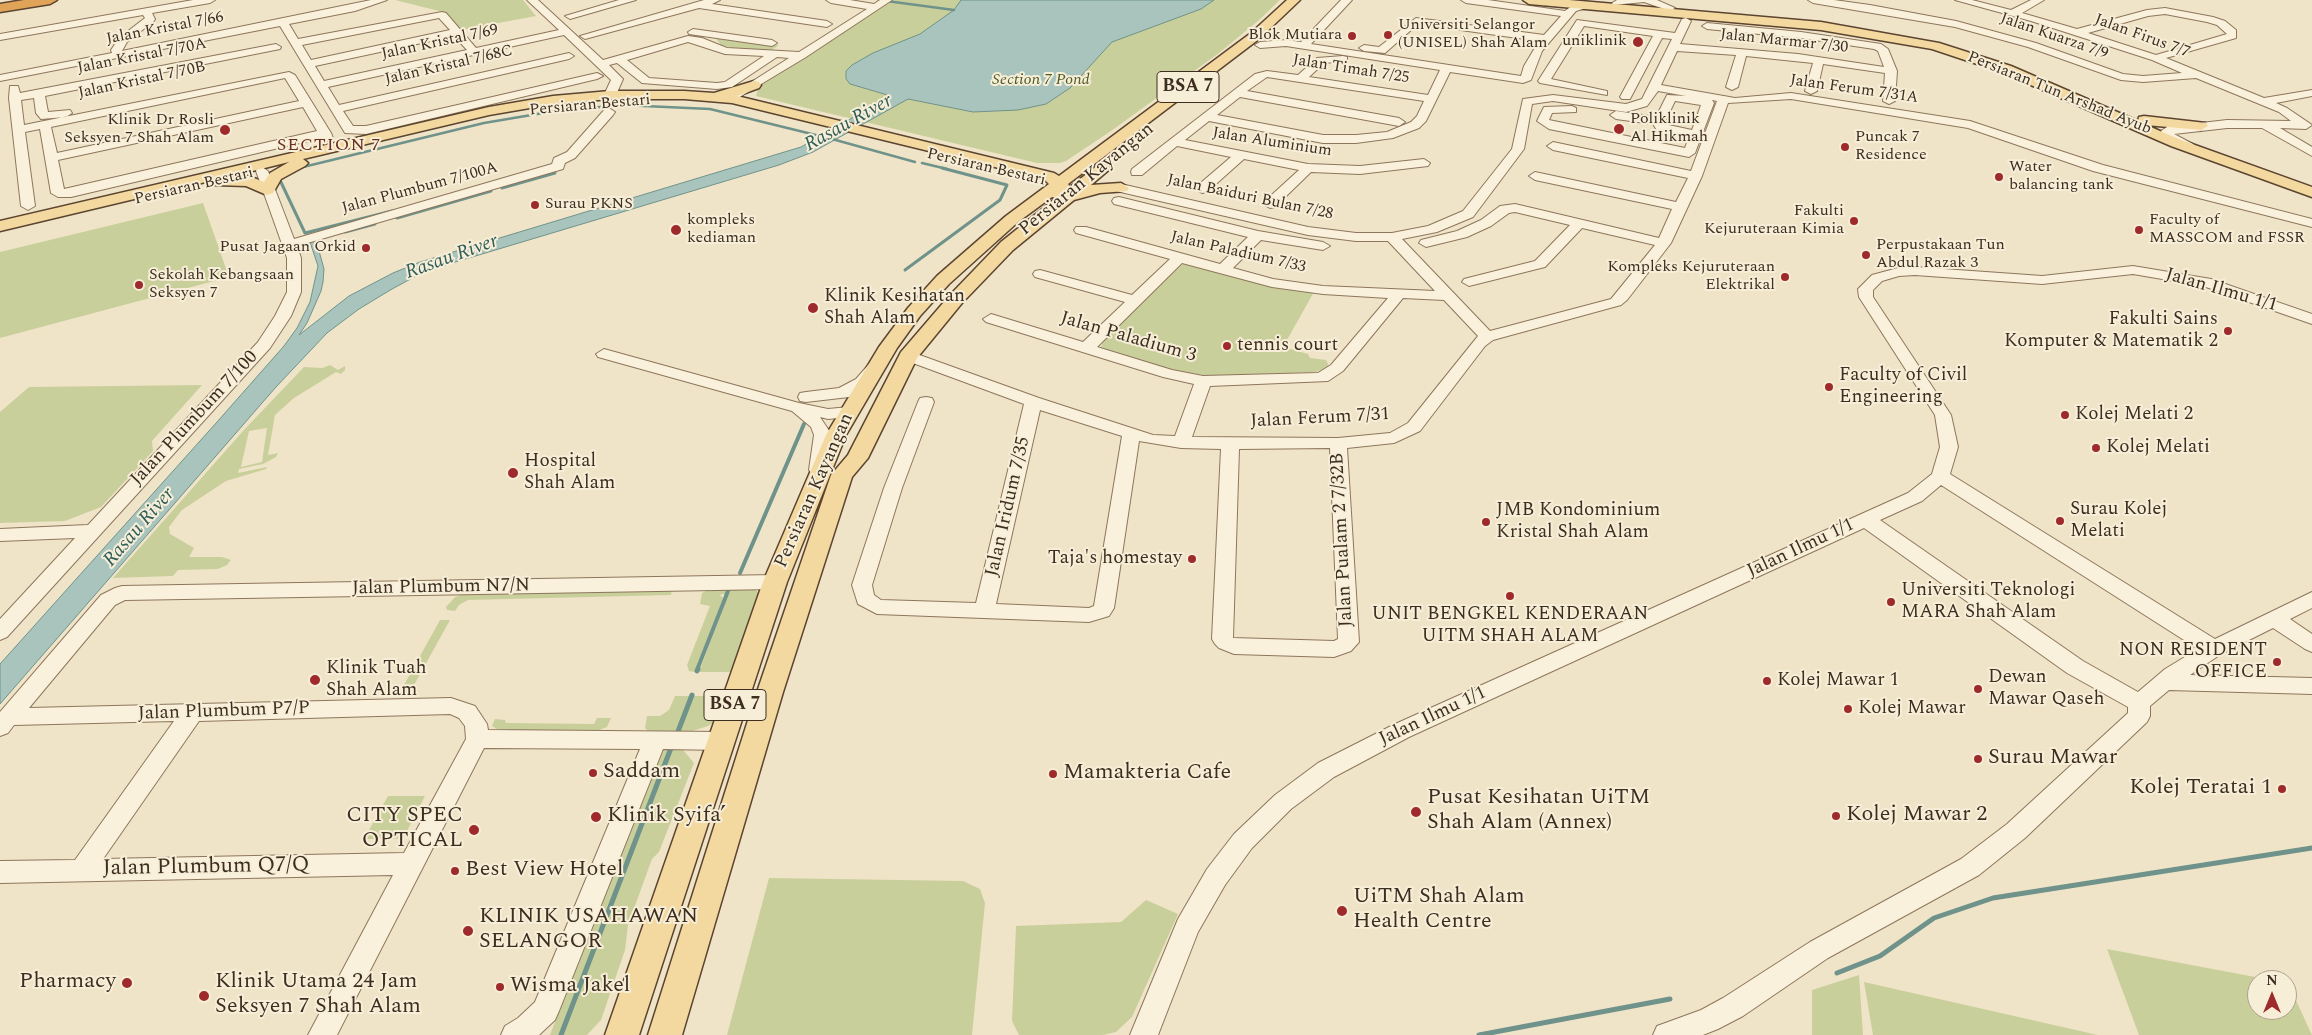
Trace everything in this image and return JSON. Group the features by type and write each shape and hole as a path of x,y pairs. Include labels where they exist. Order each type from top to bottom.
{"highway":[{"path":"0,3 21,0"},
{"path":"0,8 50,0"}],"main road":[{"name":"Persiaran Kayangan","path":"894,366 956,298 1088,164 1255,36 1294,0"},
{"name":"Persiaran Kayangan","path":"622,1035 776,582 830,476 856,458 914,312 943,280 1021,212 1063,191 1106,166 1126,147 1260,45 1309,0"},
{"name":"Persiaran Tun Arshad Ayub","path":"1529,0 1574,6 1670,10 1833,23 1944,44 2016,67 2167,131 2194,145 2312,186"},
{"name":"Persiaran Tun Arshad Ayub","path":"1574,6 1617,3 1670,10 1712,21 1839,28 1934,46 2006,69 2312,192"},
{"path":"684,95 730,94 754,85 753,98 790,116"},
{"name":"Persiaran Bestari","path":"0,234 262,171 315,155 352,137 553,100 610,95 684,95 732,99 790,116 1048,176 1063,191"},
{"name":"Persiaran Bestari","path":"0,226 131,195 492,116 555,106 608,101 665,100 706,103 790,116"},
{"path":"2136,118 2162,123 2200,126"},
{"path":"2194,145 2190,132 2200,126"},
{"name":"Persiaran Bestari","path":"860,133 1063,191"},
{"path":"1063,191 1110,155 1126,147"},
{"path":"203,185 249,181 268,190 275,176 315,155"},
{"path":"981,160 1036,170 1067,169 1088,164"},
{"path":"1106,166 1110,180 1120,194"},
{"path":"131,195 244,171 262,171"},
{"path":"992,172 1024,186 1029,194 1028,200 1021,212"},
{"path":"1063,191 1085,191 1099,188 1120,194"},
{"path":"849,412 870,403 894,366"},
{"name":"Persiaran Kayangan","path":"665,1035 770,692 849,412"},
{"path":"607,1035 633,1003"}],"street":[{"path":"0,37 44,34 210,0"},
{"name":"Jalan Kristal 7/66","path":"0,78 216,35 283,15 355,8 382,0"},
{"path":"532,0 617,79 610,95"},
{"path":"570,16 631,0"},
{"path":"585,36 715,0"},
{"path":"831,0 881,3"},
{"path":"1306,42 1347,0"},
{"path":"1466,0 1552,12 1574,6"},
{"path":"1617,3 1641,0"},
{"path":"1647,0 1670,10 1686,21"},
{"name":"Jalan Kuarza 7/9","path":"1813,0 1870,8 1956,24 2032,45 2121,77 2143,79 2197,75"},
{"name":"Jalan Firus 7/7","path":"1960,0 2078,32 2156,58 2283,110 2308,125"},
{"path":"2013,13 2040,0"},
{"path":"732,99 799,51 881,3"},
{"path":"699,4 827,24"},
{"path":"1306,42 1446,69 1525,80 1532,59 1574,6"},
{"path":"118,54 116,50 119,46 150,19 146,12"},
{"path":"1260,45 1306,42 1381,51 1416,21 1494,31 1537,29 1552,12"},
{"path":"2078,32 2147,13 2165,12 2209,18 2221,23 2232,32 2232,36 2156,58"},
{"path":"283,15 294,43 352,137"},
{"path":"294,43 442,15 474,52"},
{"path":"1696,134 1662,128 1658,125 1671,97 1708,103 1689,153 1549,124 1543,120 1548,109 1625,107 1647,101 1686,21 1698,17 1712,21 1867,43 1883,49 1891,71 1889,101"},
{"path":"216,35 218,29 230,21"},
{"path":"1660,121 1625,107 1547,83 1544,81 1545,76 1580,22 1659,34 1676,42"},
{"path":"1537,29 1547,39"},
{"path":"308,64 457,32"},
{"name":"Jalan Kristal 7/69","path":"321,85 565,32"},
{"path":"598,61 690,32 799,51"},
{"path":"1273,34 1286,43"},
{"path":"1625,107 1659,34"},
{"path":"598,61 619,59 688,39 698,40 719,50 776,53 799,51"},
{"name":"Jalan Marmar 7/30","path":"1676,42 1891,71"},
{"name":"Jalan Kristal 7/70A","path":"15,98 276,47"},
{"path":"1392,237 1487,337 1616,302 1664,243 1696,176 1742,52"},
{"path":"619,59 646,81 717,86 728,85 776,53"},
{"name":"Jalan Kristal 7/70B","path":"39,94 42,113 45,116 52,116 242,76 244,70 237,54"},
{"name":"Jalan Kristal 7/68C","path":"335,109 569,56"},
{"path":"1302,78 1320,60 1326,58 1344,59 1423,72"},
{"path":"1811,91 1819,60"},
{"path":"1208,116 1323,139 1356,139 1389,135 1415,125 1422,118 1446,69"},
{"path":"0,71 12,75 28,206 17,218 0,226"},
{"path":"1527,73 1545,76"},
{"name":"Jalan Timah 7/25","path":"1237,93 1259,76 1266,74 1302,78 1431,100"},
{"path":"19,130 289,75 326,136"},
{"path":"45,125 58,193 71,193 326,136 352,137 597,76"},
{"name":"Jalan Ferum 7/31A","path":"1654,87 1728,93 1735,101 1791,96 1970,125 2029,146 2148,182 2312,223"},
{"path":"1137,172 1237,93 1399,122"},
{"path":"2262,102 2312,93"},
{"name":"Jalan Baiduri Bulan 7/28","path":"1120,194 1308,231 1356,237 1392,237 1432,230 1468,214 1518,149 1527,102 1529,100 1553,98 1625,107"},
{"path":"51,158 306,103"},
{"name":"Jalan Plumbum 7/100A","path":"290,244 504,184 560,166 558,161 571,155 609,112"},
{"path":"2263,124 2312,152"},
{"path":"2167,131 2200,126 2308,125"},
{"path":"315,155 326,136"},
{"name":"Jalan Aluminium","path":"1175,142 1308,168 1360,170 1424,163"},
{"path":"1553,146 1696,176"},
{"path":"1202,188 1241,155"},
{"path":"1270,204 1308,168"},
{"name":"Jalan Plumbum 7/100","path":"0,632 264,345 294,292 294,258 262,171"},
{"path":"1535,176 1680,207"},
{"path":"1120,194 1258,235 1331,247 1371,250"},
{"path":"28,206 49,211 62,211"},
{"path":"1426,243 1462,234 1486,223 1509,208 1579,222 1664,243"},
{"path":"1469,282 1540,264 1579,222"},
{"name":"Jalan Paladium 7/33","path":"1081,230 1272,283 1323,290 1449,296"},
{"path":"1222,270 1258,235"},
{"path":"1087,347 1178,258"},
{"name":"Jalan Ilmu 1/1","path":"1129,1035 1148,1025 1187,927 1216,877 1243,841 1283,802 1326,770 1401,731 1915,497 1940,476 1949,446 1943,415 1866,298 1865,289 1869,283 1886,274 1915,271 2042,280 2133,270 2206,282 2312,320"},
{"path":"1040,274 1135,300"},
{"name":"Jalan Paladium 3","path":"992,319 1169,374 1203,380 1322,378 1337,368 1398,295"},
{"name":"Jalan Ferum 7/31","path":"894,366 1033,402 1152,440 1180,443 1230,444 1338,443 1394,438 1414,427 1479,343 1487,337"},
{"path":"608,350 801,402 828,414 849,412"},
{"path":"801,402 843,392 894,366"},
{"path":"1180,443 1203,380"},
{"path":"801,402 818,424 823,435 830,476"},
{"path":"926,402 892,488 862,585 865,598 877,607 984,612 1097,614 1104,608 1131,434"},
{"name":"Jalan Iridum 7/35","path":"984,612 1033,402"},
{"name":"Jalan Pualam 2 7/32B","path":"1230,444 1222,639 1234,646 1334,649 1344,646 1348,642 1338,443"},
{"path":"1940,476 2214,649"},
{"path":"1865,520 2075,667 2139,703"},
{"path":"0,534 91,531"},
{"name":"Jalan Plumbum N7/N","path":"4,722 108,600 122,593 776,582"},
{"path":"2139,703 2165,682 2214,649 2312,599"},
{"path":"2274,618 2312,644"},
{"path":"2165,682 2312,686"},
{"path":"1667,1035 1708,1020 1733,1007 1819,950 1970,867 2016,831 2139,716 2139,703"},
{"name":"Jalan Plumbum P7/P","path":"4,722 192,713 451,706 467,712 476,724 477,739"},
{"path":"81,871 192,713"},
{"path":"322,1035 477,739 723,741"},
{"path":"515,1035 528,1027 545,1011 655,740"},
{"name":"Jalan Plumbum Q7/Q","path":"0,872 412,864"}],"green space":[{"path":"395,0 523,0 536,16 461,30 447,13"},
{"name":"Section 7 Pond","path":"894,0 1280,0 1219,53 1111,131 1060,163 1037,163 756,96 759,86"},
{"path":"714,36 779,45 772,50 731,48 721,45"},
{"path":"203,203 229,277 0,338 0,252"},
{"path":"1183,264 1314,292 1283,347 1308,354 1310,358 1326,360 1329,366 1316,372 1210,376 1170,370 1101,347 1104,338"},
{"path":"330,365 338,370 345,366 345,370 341,374 336,372 294,398 275,415 268,455 278,453 276,457 263,464 239,469 238,473 267,467 266,469 226,481 182,510 169,527 170,534 194,548 189,557 222,557 231,560 227,565 218,569 178,570 173,576 113,578 243,431 304,367 322,368","holes":["267,428 262,462 241,467 249,431"]},
{"path":"202,385 152,441 153,451 101,507 65,521 0,523 0,412 29,387"},
{"path":"716,586 749,586 762,597 735,672 699,672 727,597 723,594 720,595 723,598 695,672 689,671 687,665 710,606 700,604 702,593"},
{"path":"672,589 671,595 468,600 459,605 455,611 447,610 446,607 455,597 464,594"},
{"path":"440,620 450,620 414,685 404,685"},
{"path":"675,696 690,696 676,732 648,731 645,728 647,716 660,716 669,710"},
{"path":"692,696 717,696 723,700 718,720 708,726 689,732 678,732"},
{"path":"597,718 611,718 607,727 597,731 514,730 497,729 492,726 495,719 505,720 506,723 594,724"},
{"path":"662,749 683,750 694,763 659,852 652,859 628,925 625,950 601,1020 587,1035 550,1035"},
{"path":"388,796 425,796 403,839 364,839"},
{"path":"769,878 963,881 980,889 985,903 972,1035 727,1035"},
{"path":"1146,900 1178,914 1132,1017 1116,1032 1103,1035 1019,1035 1012,1021 1016,926 1121,922"},
{"path":"2107,949 2247,975 2247,1020 2297,1020 2297,1002 2312,1035 2139,1035"},
{"path":"1859,975 1863,1035 1812,1035 1812,990"},
{"path":"1864,982 2098,1035 1873,1035"}],"water":[{"name":"Rasau River","path":"961,0 1214,0 1201,9 1112,42 1070,88 1046,104 1018,110 973,112 908,99 813,152 779,165 452,263 418,275 392,289 359,309 327,333 276,387 0,704 0,664 217,422 284,346 297,328 310,302 318,266 310,242 316,240 324,269 323,282 307,323 299,335 349,296 393,273 420,262 801,147 891,96 850,84 846,79 846,71 852,65 873,53 920,34 954,10"}],"waterway":[{"path":"879,0 954,10"},
{"name":"Rasau River","path":"299,168 484,123 555,111 622,105 710,109 824,137"},
{"name":"Rasau River","path":"832,139 915,162"},
{"path":"922,163 947,169"},
{"path":"905,270 1000,200 1007,185 942,168"},
{"path":"502,188 555,173"},
{"path":"279,178 305,233 392,211"},
{"path":"397,218 491,191"},
{"path":"345,232 375,224"},
{"path":"740,573 804,424"},
{"path":"697,670 728,591"},
{"path":"677,734 692,695"},
{"path":"561,1035 671,748"},
{"path":"1837,973 1880,956 1934,918 1993,898 2312,848"},
{"path":"1479,1035 1670,999"}],"place":[{"name":"Universiti Selangor (UNISEL) Shah Alam","path":"1388,35"},
{"name":"Blok Mutiara","path":"1352,36"},
{"name":"uniklinik","path":"1638,42"},
{"name":"Poliklinik Al Hikmah","path":"1619,129"},
{"name":"Klinik Dr Rosli Seksyen 7 Shah Alam","path":"225,130"},
{"name":"Puncak 7 Residence","path":"1845,147"},
{"name":"Water balancing tank","path":"1999,177"},
{"name":"Surau PKNS","path":"535,205"},
{"name":"Fakulti Kejuruteraan Kimia","path":"1854,221"},
{"name":"kompleks kediaman","path":"676,230"},
{"name":"Faculty of MASSCOM and FSSR","path":"2139,230"},
{"name":"Pusat Jagaan Orkid","path":"366,248"},
{"name":"Perpustakaan Tun Abdul Razak 3","path":"1866,255"},
{"name":"Kompleks Kejuruteraan Elektrikal","path":"1785,277"},
{"name":"Sekolah Kebangsaan Seksyen 7","path":"139,285"},
{"name":"Klinik Kesihatan Shah Alam","path":"813,308"},
{"name":"Fakulti Sains Komputer & Matematik 2","path":"2228,331"},
{"name":"tennis court","path":"1227,346"},
{"name":"Faculty of Civil Engineering","path":"1829,387"},
{"name":"Kolej Melati 2","path":"2065,415"},
{"name":"Kolej Melati","path":"2096,448"},
{"name":"Hospital Shah Alam","path":"513,473"},
{"name":"Surau Kolej Melati","path":"2060,521"},
{"name":"JMB Kondominium Kristal Shah Alam","path":"1486,522"},
{"name":"Taja's homestay","path":"1192,559"},
{"name":"UNIT BENGKEL KENDERAAN UITM SHAH ALAM","path":"1510,596"},
{"name":"Universiti Teknologi MARA Shah Alam","path":"1891,602"},
{"name":"NON RESIDENT OFFICE","path":"2277,662"},
{"name":"Klinik Tuah Shah Alam","path":"315,680"},
{"name":"Kolej Mawar 1","path":"1767,681"},
{"name":"Dewan Mawar Qaseh","path":"1978,689"},
{"name":"Kolej Mawar","path":"1848,709"},
{"name":"Surau Mawar","path":"1978,759"},
{"name":"Saddam","path":"593,773"},
{"name":"Mamakteria Cafe","path":"1053,774"},
{"name":"Kolej Teratai 1","path":"2282,789"},
{"name":"Pusat Kesihatan UiTM Shah Alam (Annex)","path":"1416,812"},
{"name":"Kolej Mawar 2","path":"1836,816"},
{"name":"Klinik Syifa’","path":"596,817"},
{"name":"CITY SPEC OPTICAL","path":"474,830"},
{"name":"Best View Hotel","path":"455,871"},
{"name":"UiTM Shah Alam Health Centre","path":"1342,911"},
{"name":"KLINIK USAHAWAN SELANGOR","path":"468,931"},
{"name":"Pharmacy","path":"127,983"},
{"name":"Wisma Jakel","path":"500,987"},
{"name":"Klinik Utama 24 Jam Seksyen 7 Shah Alam","path":"204,996"}],"district":[{"name":"SECTION 7","path":"329,146"}]}
